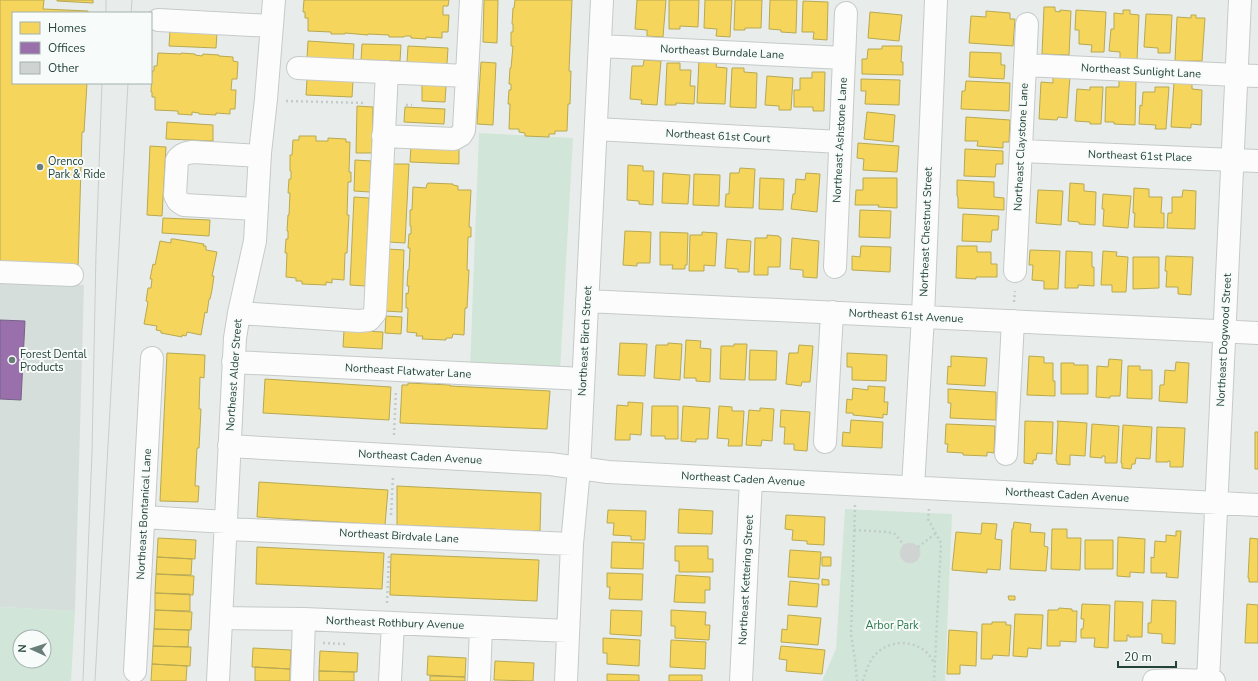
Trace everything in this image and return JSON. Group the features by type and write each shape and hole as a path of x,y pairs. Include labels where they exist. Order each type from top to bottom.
{"street":[{"name":"Northeast Alder Street","path":"218,681 235,338 255,241 260,156 274,0"},
{"path":"383,136 454,139 461,135 464,130 471,0"},
{"name":"Northeast Birch Street","path":"566,681 572,544 579,469 602,0"},
{"name":"Northeast Chestnut Street","path":"921,488 923,316 936,0"},
{"name":"Northeast Dogwood Street","path":"1208,681 1233,160 1247,76 1240,0"},
{"name":"Northeast Ashstone Lane","path":"835,267 846,13"},
{"path":"158,20 272,26"},
{"name":"Northeast Claystone Lane","path":"1015,271 1027,24"},
{"name":"Northeast Burndale Lane","path":"600,46 844,58"},
{"name":"Northeast Sunlight Lane","path":"1025,65 1247,76"},
{"path":"298,68 466,76"},
{"path":"239,313 359,321 369,320 375,313 387,72"},
{"name":"Northeast 61st Court","path":"596,129 840,142"},
{"name":"Northeast 61st Place","path":"1021,151 1258,161"},
{"path":"256,209 184,205 178,201 175,196 177,160 180,156 193,152 260,156"},
{"path":"0,272 72,275"},
{"name":"Northeast 61st Avenue","path":"587,301 1014,320 1258,333"},
{"path":"824,442 832,312"},
{"path":"1006,454 1014,320"},
{"name":"Northeast Bontanical Lane","path":"135,671 152,358"},
{"name":"Northeast Flatwater Lane","path":"234,362 583,380"},
{"name":"Northeast Caden Avenue","path":"229,446 550,464 608,472 1258,504"},
{"name":"Northeast Kettering Street","path":"740,681 751,480"},
{"name":"Northeast Birdvale Lane","path":"144,517 226,525 390,536 572,544"},
{"path":"390,614 390,681"},
{"name":"Northeast Rothbury Avenue","path":"222,618 304,620 390,614 481,627 568,631"},
{"path":"302,681 304,620"},
{"path":"479,681 481,627"},
{"path":"1154,681 1214,681"}],"path":[{"path":"281,101 412,105"},
{"path":"1014,320 1015,271"},
{"path":"390,614 390,536 398,370"},
{"path":"857,485 851,634 857,681"},
{"path":"921,488 928,519 941,544 934,681"},
{"path":"854,530 888,532 895,534 904,545"},
{"path":"918,547 935,534"},
{"path":"863,681 874,656 885,647 893,644 904,642 922,649 931,658 934,665"}],"shaded area":[{"path":"0,282 84,285 75,611 0,607"}],"green space":[{"path":"479,133 573,138 560,371 470,368"},
{"name":"Arbor Park","path":"845,509 952,514 945,681 822,681 836,649"},
{"path":"0,607 75,611 71,681 0,681"}],"building: Homes":[{"name":"Orenco Park & Ride","path":"0,0 44,0 43,9 88,11 12,12 12,84 87,84 84,132 82,132 78,269 0,265"},
{"path":"93,0 93,3 57,1"},
{"path":"304,0 449,0 448,6 443,6 443,15 449,15 448,32 442,32 442,38 426,37 426,39 411,38 411,36 389,37 389,35 345,33 331,34 331,32 308,31 308,18 305,18 305,12 303,12"},
{"path":"484,0 498,0 497,43 483,42"},
{"path":"515,0 572,0 569,71 571,71 570,104 568,104 567,131 555,131 555,134 549,134 549,137 525,136 525,133 519,132 519,129 509,129 510,104 508,104 509,90 511,90 511,84 509,84 513,46 511,46 511,32 513,32 513,8"},
{"path":"637,0 666,0 663,37 647,36 647,30 635,29"},
{"path":"669,0 699,0 698,27 680,26 680,29 669,29"},
{"path":"705,0 732,0 730,37 716,36 717,29 704,28"},
{"path":"735,0 762,0 761,28 734,30"},
{"path":"770,0 797,0 796,33 781,32 781,30 769,29"},
{"path":"803,1 828,2 827,40 813,39 814,32 802,32"},
{"path":"1044,7 1055,7 1055,11 1060,12 1060,10 1071,11 1069,55 1042,54"},
{"path":"1076,10 1106,12 1104,52 1091,52 1092,45 1079,44 1079,30 1075,30"},
{"path":"1123,10 1130,10 1130,14 1139,15 1137,60 1120,59 1120,52 1109,51 1111,29 1114,29 1114,13 1123,14"},
{"path":"986,11 1010,13 1010,19 1015,19 1013,46 969,43 971,16 986,17"},
{"path":"870,12 902,15 899,41 868,38"},
{"path":"1146,14 1172,15 1170,53 1158,53 1158,48 1144,47"},
{"path":"1191,15 1196,15 1196,18 1205,18 1202,61 1175,61 1177,17 1191,18"},
{"path":"170,30 217,33 216,48 169,46"},
{"path":"308,41 354,44 353,60 307,58"},
{"path":"362,44 401,45 400,61 361,60"},
{"path":"408,46 448,48 447,64 407,62"},
{"path":"882,46 902,46 901,62 903,62 903,75 862,74 862,59 867,59 868,49 882,49"},
{"path":"970,52 1001,53 1001,65 1005,65 1004,79 969,77"},
{"path":"158,53 181,53 202,56 203,54 233,57 233,61 238,62 237,79 232,79 231,90 236,90 235,109 230,109 230,114 216,113 216,115 192,112 192,115 178,114 178,111 155,110 155,97 152,97 151,92 152,71 154,71 154,66 157,66"},
{"path":"699,59 717,60 716,67 727,68 725,104 697,103"},
{"path":"644,60 661,61 657,105 641,104 642,100 630,99 632,66 643,66"},
{"path":"481,62 496,63 493,125 477,124"},
{"path":"667,63 680,63 680,70 691,70 690,86 695,86 694,104 676,103 676,105 665,105"},
{"path":"732,68 744,68 744,72 757,73 756,108 730,107"},
{"path":"812,72 825,72 824,111 813,111 813,107 794,107 794,90 800,90 800,78 812,78"},
{"path":"1053,75 1070,76 1067,118 1058,117 1057,120 1039,119 1041,82 1053,83"},
{"path":"767,76 793,78 791,110 779,110 779,106 765,105"},
{"path":"307,79 353,81 352,97 306,95"},
{"path":"861,79 900,80 899,105 865,104 866,91 861,91"},
{"path":"1119,80 1136,80 1135,125 1105,122 1106,87 1119,87"},
{"path":"966,81 1010,83 1009,111 961,109 962,91 965,91"},
{"path":"1174,82 1192,83 1192,89 1202,90 1201,125 1191,124 1191,128 1171,127"},
{"path":"422,85 446,86 445,102 422,101"},
{"path":"1090,87 1103,87 1101,124 1090,124 1090,122 1075,121 1077,89 1090,90"},
{"path":"1155,87 1169,87 1166,129 1155,129 1156,125 1139,124 1140,105 1142,106 1143,92 1155,92"},
{"path":"357,106 373,107 372,153 356,153"},
{"path":"405,107 445,109 444,124 404,122"},
{"path":"867,112 895,115 893,142 864,139"},
{"path":"966,117 1010,120 1009,142 1003,142 1003,148 977,146 978,141 965,141"},
{"path":"167,122 213,125 213,141 166,139"},
{"path":"299,136 316,136 316,141 328,141 328,138 346,139 346,142 350,142 349,172 351,172 351,182 348,182 347,215 349,215 344,280 332,279 332,283 326,282 326,285 302,284 302,281 296,281 296,278 286,277 287,253 285,253 286,239 288,239 287,231 290,193 288,193 289,179 291,179 290,155 292,155 293,140 299,140"},
{"path":"858,143 899,146 897,172 863,170 864,159 857,158"},
{"path":"411,145 459,146 459,164 410,162"},
{"path":"150,146 166,147 162,216 147,215"},
{"path":"965,149 1003,151 1003,164 996,164 995,177 964,176"},
{"path":"355,160 371,161 370,192 354,191"},
{"path":"393,164 409,164 405,243 389,242"},
{"path":"628,165 643,166 643,171 654,171 653,205 639,204 639,201 627,200"},
{"path":"740,168 755,169 753,208 725,207 726,194 729,194 730,173 739,173"},
{"path":"663,173 690,175 688,204 662,203"},
{"path":"806,173 820,174 817,212 791,209 793,194 795,194 796,179 805,180"},
{"path":"694,174 720,175 719,206 693,205"},
{"path":"760,178 784,179 783,210 759,209"},
{"path":"863,178 897,178 897,208 878,207 879,205 855,205 856,190 863,190"},
{"path":"957,180 994,182 994,197 1004,198 1004,210 958,208"},
{"path":"428,183 453,184 458,186 458,190 471,190 469,227 471,227 471,237 468,237 467,270 469,270 464,335 453,334 452,338 446,338 446,340 422,339 423,336 416,336 417,333 407,332 408,308 406,308 406,293 408,294 409,286 407,286 410,248 408,248 409,234 411,234 410,210 412,210 413,187 426,188"},
{"path":"1070,183 1084,184 1084,191 1096,192 1095,225 1079,224 1079,222 1068,221"},
{"path":"1134,188 1149,189 1149,197 1162,197 1161,213 1164,213 1164,228 1134,227"},
{"path":"1038,190 1063,191 1061,225 1036,223"},
{"path":"1183,190 1196,191 1195,229 1167,228 1168,213 1172,213 1172,197 1182,197"},
{"path":"1103,194 1131,196 1128,228 1103,226"},
{"path":"354,197 369,198 365,286 350,285"},
{"path":"860,210 891,211 890,238 859,237"},
{"path":"963,214 999,216 998,230 992,230 991,242 962,241"},
{"path":"163,218 210,220 209,236 162,233"},
{"path":"625,231 651,232 650,263 637,263 637,266 623,265"},
{"path":"660,232 688,233 687,265 685,265 685,269 672,269 673,265 660,265"},
{"path":"702,232 717,233 715,266 704,265 704,271 689,271 690,235 702,235"},
{"path":"767,235 779,236 781,238 780,267 768,267 768,275 754,275 755,238 767,238"},
{"path":"792,238 819,241 817,278 803,277 803,270 790,269"},
{"path":"171,239 204,244 203,246 206,246 206,250 217,252 212,276 214,276 212,290 207,313 205,312 201,335 187,332 186,336 182,335 182,337 161,333 161,331 156,330 157,326 144,324 148,302 146,301 148,288 151,288 152,279 150,279 153,264 155,265 160,241 171,243"},
{"path":"727,239 751,241 749,272 738,272 738,269 725,268"},
{"path":"861,246 891,247 890,272 852,270 852,256 860,257"},
{"path":"957,246 977,246 977,252 991,252 991,264 997,264 997,277 976,277 976,279 956,278"},
{"path":"387,249 404,250 402,312 385,311"},
{"path":"1030,250 1060,251 1058,289 1044,289 1044,281 1032,280 1033,265 1029,265"},
{"path":"1066,251 1092,252 1094,286 1078,285 1078,288 1065,288"},
{"path":"1103,251 1117,252 1116,256 1128,257 1126,292 1112,292 1112,285 1101,285"},
{"path":"1166,256 1193,257 1191,295 1178,294 1178,287 1166,287"},
{"path":"1133,257 1159,257 1159,288 1133,289"},
{"path":"386,316 402,317 401,334 385,333"},
{"path":"344,330 383,332 382,349 343,347"},
{"path":"686,340 701,341 700,348 711,349 710,382 696,381 696,378 684,378"},
{"path":"620,343 647,344 645,376 618,375"},
{"path":"668,343 682,344 680,380 654,378 656,345 668,345"},
{"path":"734,344 747,344 745,380 720,379 721,346 734,346"},
{"path":"799,345 813,346 810,382 802,382 801,386 786,384 789,353 798,353"},
{"path":"750,350 777,351 776,380 749,380"},
{"path":"167,353 205,355 204,378 200,377 199,409 201,409 195,486 199,486 198,502 160,501"},
{"path":"847,353 887,355 886,381 852,380 852,367 847,367"},
{"path":"951,356 987,358 985,386 947,384 948,366 951,367"},
{"path":"1029,356 1044,357 1044,363 1053,363 1055,396 1027,395"},
{"path":"1109,359 1122,360 1120,396 1110,396 1110,398 1096,397 1097,366 1108,367"},
{"path":"1176,362 1189,363 1187,403 1159,401 1160,385 1164,385 1165,370 1175,371"},
{"path":"1061,363 1088,365 1088,394 1061,394"},
{"path":"1128,366 1140,366 1140,370 1152,370 1152,399 1127,398"},
{"path":"265,379 391,387 389,420 263,413"},
{"path":"408,383 550,391 547,429 400,423 402,385 408,385"},
{"path":"868,386 885,387 884,402 888,402 887,415 883,414 883,418 846,413 847,399 852,400 853,388 868,390"},
{"path":"948,389 996,392 996,420 950,418 951,403 948,403"},
{"path":"628,402 643,403 641,435 630,434 630,440 615,440 617,405 628,406"},
{"path":"652,406 678,406 678,439 665,439 665,436 651,436"},
{"path":"683,406 710,408 708,439 696,439 696,442 681,441"},
{"path":"719,406 732,407 732,411 744,411 742,446 728,446 729,439 717,438"},
{"path":"760,408 774,409 772,441 762,440 761,446 746,445 749,410 760,411"},
{"path":"781,410 810,412 807,451 794,450 794,444 784,444 785,427 780,427"},
{"path":"851,420 883,422 882,448 842,446 843,432 850,433"},
{"path":"1025,421 1053,422 1052,454 1037,453 1036,460 1033,460 1033,464 1024,463"},
{"path":"1057,421 1087,423 1085,456 1070,455 1070,465 1057,464 1056,461"},
{"path":"946,424 995,426 994,453 987,452 987,456 963,455 963,453 947,452 948,444 945,444"},
{"path":"1092,424 1119,426 1117,463 1105,463 1105,456 1102,456 1102,458 1090,457"},
{"path":"1123,425 1152,427 1150,459 1136,458 1135,464 1132,464 1131,469 1122,468 1121,463"},
{"path":"1157,427 1185,428 1183,467 1170,467 1170,461 1156,462"},
{"path":"1255,432 1258,432 1258,469 1255,469"},
{"path":"259,482 388,490 385,525 257,517"},
{"path":"397,486 541,493 540,531 533,532 397,525"},
{"path":"679,509 713,511 712,534 678,533"},
{"path":"608,510 646,511 645,540 631,540 631,536 613,535 614,523 607,523"},
{"path":"786,515 825,517 824,545 807,544 807,541 792,540 793,530 785,529"},
{"path":"1014,522 1031,524 1030,532 1045,533 1044,546 1048,547 1046,571 1010,569 1012,529"},
{"path":"982,523 997,524 995,539 1002,540 1000,570 987,569 987,573 952,570 956,532 981,534"},
{"path":"1052,529 1067,529 1067,538 1081,538 1080,570 1051,569"},
{"path":"1176,531 1181,531 1178,578 1166,577 1167,573 1151,573 1151,557 1154,558 1155,541 1166,542 1166,535 1176,536"},
{"path":"1118,537 1145,539 1144,573 1130,572 1130,577 1117,576"},
{"path":"158,538 196,540 195,559 157,557"},
{"path":"1250,538 1258,539 1258,582 1249,582 1248,578"},
{"path":"1085,540 1113,540 1113,569 1085,569"},
{"path":"612,542 644,543 643,569 611,568"},
{"path":"675,546 708,546 708,559 713,559 713,572 679,572 679,561 675,561"},
{"path":"257,547 384,553 382,589 256,584"},
{"path":"790,550 821,552 819,579 788,577"},
{"path":"391,554 539,560 537,601 390,595"},
{"path":"157,557 192,559 191,575 156,574"},
{"path":"822,557 831,557 831,566 822,566"},
{"path":"607,573 643,574 642,600 609,599 610,587 607,587"},
{"path":"156,574 194,576 193,595 155,593"},
{"path":"676,575 710,577 710,590 705,590 705,603 674,602"},
{"path":"822,579 829,580 829,585 822,585"},
{"path":"790,581 819,584 817,607 788,605"},
{"path":"155,593 190,594 190,611 155,610"},
{"path":"1008,596 1015,596 1015,600 1009,600"},
{"path":"1152,600 1176,601 1175,644 1162,643 1162,634 1148,633 1148,623 1151,623"},
{"path":"1115,601 1143,602 1142,637 1129,637 1129,635 1127,635 1127,641 1114,641"},
{"path":"1082,604 1110,605 1108,648 1094,647 1095,638 1081,638 1081,629 1083,629 1084,619 1081,619"},
{"path":"1247,604 1258,605 1258,643 1245,643"},
{"path":"1059,608 1077,611 1076,642 1060,641 1060,646 1047,646 1048,610 1058,610"},
{"path":"155,610 192,612 191,630 154,629"},
{"path":"611,610 642,611 641,636 610,634"},
{"path":"671,610 706,612 705,625 710,625 709,640 675,638 675,626 671,626"},
{"path":"1015,614 1043,615 1041,649 1028,648 1027,657 1013,656"},
{"path":"788,615 821,618 818,645 781,642 782,629 787,630"},
{"path":"992,622 1006,622 1006,625 1011,625 1009,656 993,655 992,659 981,659 982,624 992,624"},
{"path":"154,629 189,630 188,647 153,646"},
{"path":"949,630 977,632 976,666 960,665 960,674 947,674"},
{"path":"603,638 640,640 639,666 607,664 607,653 603,653"},
{"path":"671,640 706,642 705,669 670,667"},
{"path":"153,646 191,647 190,666 152,664"},
{"path":"781,646 825,650 822,674 786,671 787,660 779,659"},
{"path":"253,648 291,650 290,669 252,667"},
{"path":"320,651 358,653 357,672 319,671"},
{"path":"428,656 466,658 465,677 427,675"},
{"path":"495,661 534,663 533,681 494,680"},
{"path":"152,664 187,666 186,681 151,681"},
{"path":"255,667 290,669 290,681 255,681"},
{"path":"319,671 354,672 354,681 319,681"},
{"path":"607,674 639,675 639,681 607,681"},
{"path":"669,675 702,675 702,681 669,681"},
{"path":"430,676 465,677 465,681 430,681"}],"building: Offices":[{"name":"Forest Dental Products","path":"0,320 25,321 21,400 0,399"}],"building: Other":[{"path":"906,543 914,543 920,549 920,557 914,563 906,563 900,557 900,549"}],"tram line":[{"path":"106,0 106,12"},
{"path":"131,12 132,0"},
{"path":"83,681 92,452 96,253 102,84"},
{"path":"95,681 128,84"}],"place":[{"name":"Orenco Park & Ride","path":"40,167"},
{"name":"Forest Dental Products","path":"12,360"}]}
